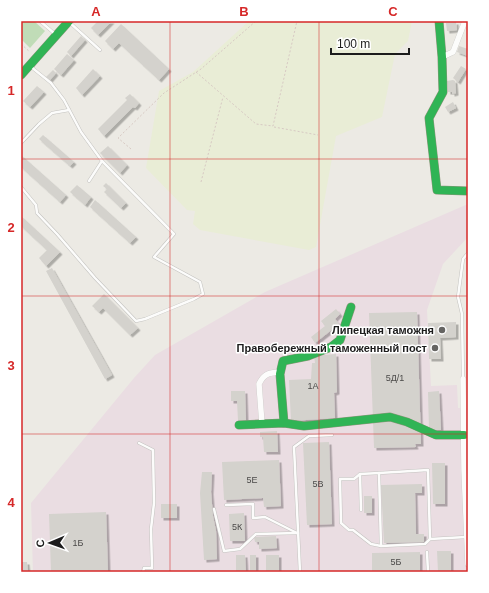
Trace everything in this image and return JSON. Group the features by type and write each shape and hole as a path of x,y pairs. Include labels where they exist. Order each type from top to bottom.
{"street":[{"path":"21,75 69,21"},
{"path":"440,21 444,92 429,118 437,190 468,191"},
{"path":"442,57 453,52 465,21"},
{"path":"284,422 280,374 283,361 308,356 331,347 340,340 351,308"},
{"path":"262,424 259,384 268,373 281,372"},
{"path":"463,379 466,403 464,434 466,446 468,564"},
{"path":"239,425 284,422 304,426 390,417 407,422 436,435 464,434"}],"lane":[{"path":"40,21 56,35"},
{"path":"69,21 100,50"},
{"path":"21,187 36,205 37,213 136,321 145,319 203,294 200,282 154,257 174,234 102,161 81,132 64,100 51,83 29,66"},
{"path":"21,143 52,113 69,110"},
{"path":"89,181 102,161"},
{"path":"463,379 462,314 458,297 463,259 468,253"},
{"path":"300,572 294,448 309,436 332,435"},
{"path":"139,443 153,450 154,503 151,529 152,568 144,568 142,572"},
{"path":"430,539 428,470 360,474 354,479 340,479 342,523 349,530 353,530 371,544 381,546 425,544 430,539 467,538"},
{"path":"380,473 381,546"},
{"path":"360,474 361,510"},
{"path":"226,505 253,504 253,518 265,517 298,533"},
{"path":"214,509 224,551 240,549 256,534 298,533"},
{"path":"427,552 428,572"}],"path":[{"path":"131,149 118,138 164,93 202,69 256,21"},
{"path":"273,126 297,21"},
{"path":"21,44 30,52"},
{"path":"196,72 256,124 318,135"},
{"path":"200,182 224,96"}],"shaded area":[{"path":"468,204 468,237 443,264 427,310 431,386 457,385 458,408 468,408 468,572 33,572 31,503 134,378 155,355 265,292"}],"green space":[{"path":"21,21 34,21 45,31 30,48 21,39"},
{"path":"249,21 412,21 408,41 395,54 382,117 336,136 316,247 309,250 200,230 193,224 195,211 187,210 146,168 159,91 193,72"}],"building":[{"path":"98,21 112,21 98,35 91,28"},
{"path":"456,22 457,30 447,31 446,23"},
{"path":"121,24 169,69 159,80 119,43 113,49 105,41"},
{"path":"81,36 85,40 71,56 67,52"},
{"path":"459,46 468,49 468,56 457,52"},
{"path":"67,54 74,60 61,75 54,69"},
{"path":"461,66 466,69 458,82 453,78"},
{"path":"93,69 100,76 82,95 76,88"},
{"path":"53,70 56,73 50,80 46,77"},
{"path":"447,81 455,81 456,93 452,94 452,92 448,92"},
{"path":"37,86 44,92 30,107 23,101"},
{"path":"130,94 139,103 135,108 133,107 104,136 98,129 127,100 125,98"},
{"path":"453,102 456,108 448,112 445,107"},
{"path":"43,135 74,162 70,166 39,139"},
{"path":"108,146 127,165 120,173 100,153"},
{"path":"21,155 66,195 60,202 21,167"},
{"path":"106,183 126,203 121,208 104,192 107,189 103,186"},
{"path":"77,185 91,197 85,205 70,192"},
{"path":"95,200 136,237 130,243 90,207"},
{"path":"21,216 60,252 46,266 39,258 47,250 21,226"},
{"path":"52,268 112,375 105,379 46,271"},
{"path":"104,294 138,328 130,335 103,308 99,312 92,306"},
{"path":"336,309 340,314 335,319 339,324 315,343 311,337 325,326 321,321"},
{"path":"417,312 421,444 415,444 416,447 374,448 369,313"},
{"name":"Липецкая таможня","path":"456,322 456,337 440,338 441,359 429,359 428,323"},
{"path":"336,354 337,392 334,393 335,418 291,421 289,380 311,379 312,363 315,363 314,356"},
{"path":"231,391 245,391 246,421 238,421 237,401 231,401"},
{"path":"439,391 441,430 429,430 428,392"},
{"path":"277,431 278,452 264,452 263,437 260,437 260,432"},
{"path":"329,442 332,524 307,525 303,443"},
{"path":"279,460 281,506 264,507 263,498 224,500 222,462"},
{"path":"432,463 445,463 445,504 433,504"},
{"path":"202,472 212,472 211,492 216,531 217,559 204,560 200,493"},
{"path":"422,484 422,493 415,493 416,534 424,534 424,542 384,543 381,485"},
{"path":"364,496 372,496 372,513 364,513"},
{"path":"161,504 177,504 177,518 161,518"},
{"path":"106,512 108,572 51,572 49,514"},
{"path":"244,513 245,541 230,541 229,514"},
{"path":"276,536 277,548 259,549 259,542 255,542 254,537"},
{"path":"437,551 451,551 451,572 438,572"},
{"path":"420,552 420,572 372,572 372,553"},
{"path":"236,555 245,555 246,572 236,572"},
{"path":"250,555 256,555 256,572 250,572"},
{"path":"266,555 279,555 279,572 266,572"},
{"path":"21,562 27,562 28,572 21,572"}],"traffic: fast":[{"path":"21,75 69,21"},
{"path":"439,21 443,92 429,118 437,190 468,191"},
{"path":"284,423 280,374 283,361 308,356 331,347 340,340 351,307"},
{"path":"239,425 284,423 304,426 390,417 407,422 436,435 464,435"}],"place":[{"name":"Липецкая таможня","path":"442,330"},
{"name":"Правобережный таможенный пост","path":"435,348"}]}
